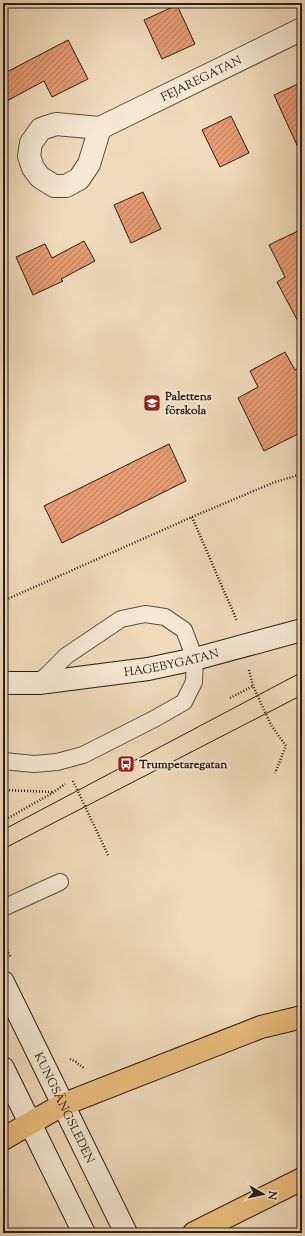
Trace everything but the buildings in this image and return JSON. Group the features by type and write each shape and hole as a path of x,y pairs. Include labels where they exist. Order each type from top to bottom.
{"highway":[{"path":"3,1139 62,1105 261,1027 302,1017"},
{"path":"194,1233 302,1179"}],"street":[{"name":"FEJAREGATAN","path":"100,128 302,29"},
{"name":"HAGEBYGATAN","path":"3,683 39,683 148,669 195,659 302,630"},
{"name":"HAGEBYGATAN","path":"3,699 39,683"},
{"name":"KUNGSÄNGSLEDEN","path":"3,982 126,1233"},
{"path":"3,1068 84,1233"}],"lane":[{"path":"3,761 34,764 57,762 83,754 154,719 184,702 194,682 195,659 184,630 165,617 145,614 121,620 66,656 39,683"},
{"path":"3,908 60,882"}],"path":[{"path":"3,601 240,496 275,482 302,474"},
{"path":"230,698 253,686"},
{"path":"271,725 286,746 275,773"},
{"path":"72,779 109,856"},
{"path":"3,821 54,792 66,783"},
{"path":"3,790 54,792"}],"tram line":[{"path":"3,830 302,672"},
{"path":"3,849 302,695"}],"place":[{"name":"Palettens förskola","path":"152,403"},
{"name":"Trumpetaregatan","path":"126,764"}]}
